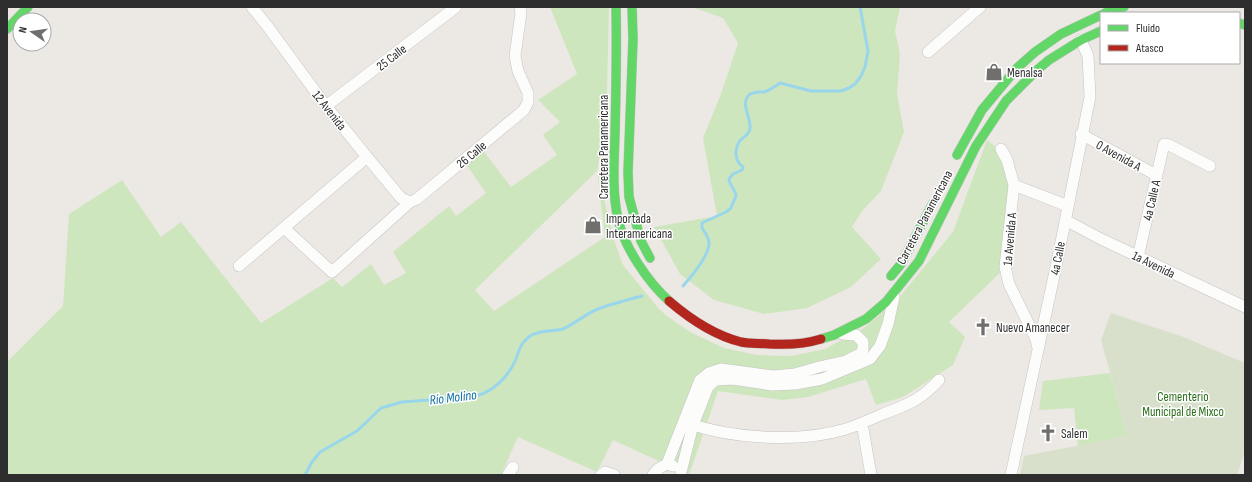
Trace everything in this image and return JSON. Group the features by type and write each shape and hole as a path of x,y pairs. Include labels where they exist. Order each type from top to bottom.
{"main road":[{"name":"Carretera Panamericana","path":"616,7 618,41 614,196 618,220 622,232 638,263 660,293 671,304 690,318 706,328 742,342 781,345 812,342 834,335 866,319 886,302 919,260 976,146 1006,101 1049,60 1081,40 1100,31"},
{"name":"Carretera Panamericana","path":"632,7 633,39 628,172 629,197 640,241 656,266"},
{"name":"Carretera Panamericana","path":"1106,12 1124,7"},
{"path":"7,29 11,16 23,8"},
{"name":"Carretera Panamericana","path":"952,165 972,125 982,110 1017,68 1035,52 1062,34 1100,15"},
{"name":"Carretera Panamericana","path":"886,282 901,264 937,195"}],"street":[{"name":"12 Avenida","path":"252,7 326,106 401,198 414,200"},
{"name":"25 Calle","path":"326,106 456,7"},
{"name":"26 Calle","path":"284,228 332,272 414,200 524,110 528,102 528,93 518,71 516,56 521,13 520,7"},
{"path":"928,52 980,7"},
{"name":"4a Calle","path":"1011,475 1090,97 1088,56 1081,40"},
{"name":"0 Avenida A","path":"1082,134 1156,175"},
{"name":"4a Calle A","path":"1138,256 1164,144 1169,145 1210,166"},
{"name":"1a Avenida A","path":"1001,149 1007,160 1014,185 1005,267 1009,284 1036,339 1038,349"},
{"path":"239,266 367,157"},
{"path":"1014,185 1068,206"},
{"name":"1a Avenida","path":"1065,220 1245,307"},
{"path":"653,475 656,470 667,464 708,387 715,380 733,379 772,385 795,384 822,379 870,359 880,346 888,324 895,291"},
{"path":"682,474 688,423 700,380 709,373 721,369 773,376 794,374 819,366 846,361 860,354 863,350 863,342 856,335 834,335"},
{"path":"688,423 741,436 783,437 814,435 846,429 909,404 928,392 939,380"},
{"path":"862,423 870,475"},
{"path":"667,464 674,466 682,474"},
{"path":"601,475 605,472 614,475"}],"green space":[{"path":"550,7 609,7 606,129 597,171 615,243 623,265 659,309 690,332 724,348 757,355 792,356 825,349 864,328 897,300 953,232 987,140 1004,154 1010,183 1005,268 949,322 965,337 953,365 903,397 876,405 866,379 808,397 782,400 718,391 689,475 613,440 597,472 518,437 501,475 7,475 7,362 63,306 69,214 122,180 161,237 181,222 261,323 333,278 342,287 371,264 384,285 406,273 393,252 449,206 456,216 486,193 466,164 482,149 511,187 557,155 543,135 560,122 538,100 577,74","holes":["597,171 605,237 494,311 475,290"]},
{"path":"692,7 900,7 895,31 900,54 897,94 904,132 881,191 863,210 852,227 881,259 851,287 807,308 764,314 714,300 680,274 654,227 717,216 703,138 721,94 738,43 723,18"},
{"name":"Cementerio Municipal de Mixco","path":"1111,313 1181,336 1245,363 1245,450 1237,475 1020,475 1024,456 1128,436 1101,340"},
{"path":"1110,373 1128,436 1078,446 1074,408 1039,410 1043,381"}],"waterway":[{"name":"Río Molino","path":"683,286 699,266 708,247 709,240 702,228 702,223 726,212 731,208 735,198 736,195 729,179 733,174 742,170 743,167 738,162 736,152 737,145 750,130 746,99 752,93 770,90 780,83 811,91 841,91 855,84 865,67 868,51 860,7"},
{"name":"Río Molino","path":"305,475 312,462 320,452 357,431 381,408 402,402 472,397 486,392 498,384 509,372 521,346 530,336 542,332 563,329 598,309 642,296"}],"traffic: fast":[{"path":"7,29 28,7"},
{"path":"616,7 614,177 616,209 621,230 631,252 645,274 669,301"},
{"path":"632,7 633,39 628,172 629,197 641,241 650,258"},
{"path":"1108,12 1124,7"},
{"path":"957,155 982,110 1017,68 1035,52 1061,34 1100,15"},
{"path":"1240,23 1245,25"},
{"path":"821,339 834,335 866,319 886,302 919,261 976,146 1006,101 1049,60 1081,40 1100,31"},
{"path":"891,276 901,264 933,203"}],"traffic: jam":[{"path":"669,301 702,326 711,331 741,342 789,344 821,339"}],"place":[{"name":"Menalsa","path":"994,72"},
{"name":"Importada Interamericana","path":"593,225"},
{"name":"Nuevo Amanecer","path":"983,327"},
{"name":"Salem","path":"1048,433"}]}
